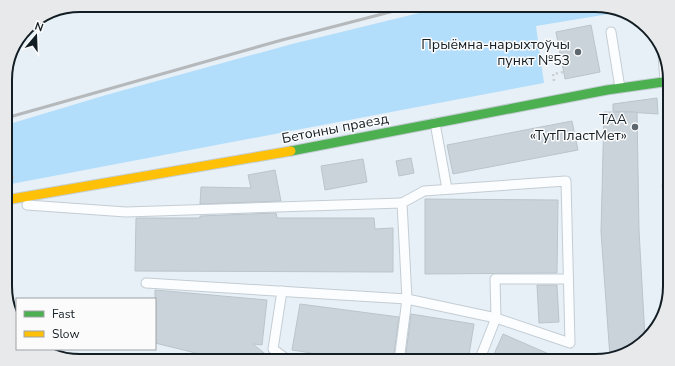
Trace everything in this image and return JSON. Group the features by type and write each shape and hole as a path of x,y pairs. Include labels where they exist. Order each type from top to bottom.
{"street":[{"name":"Бетонны праезд","path":"12,201 325,145 620,88 663,82"}],"lane":[{"path":"611,32 620,88"},
{"path":"435,123 447,189"},
{"path":"12,202 126,212 402,204 424,191 566,181 570,344 496,318 407,299 146,283"},
{"path":"400,354 407,299 402,204"},
{"path":"482,354 496,318 495,279 568,279"},
{"path":"280,354 273,349 282,291"}],"path":[{"path":"556,74 564,72"}],"shaded area":[{"path":"595,12 610,14 536,26 544,83 12,184 12,123 106,95 292,44 419,13"}],"building":[{"name":"Прыёмна-нарыхтоўчы пункт №53","path":"591,25 600,72 565,79 556,32"},
{"path":"657,98 658,114 613,111 613,104"},
{"path":"604,112 637,112 639,230 645,332 625,347 610,352 601,232"},
{"path":"572,121 578,150 453,174 447,145"},
{"path":"411,158 414,173 399,176 396,161"},
{"path":"363,159 367,182 325,190 321,166"},
{"path":"275,170 281,201 200,204 201,187 251,188 248,175"},
{"path":"425,199 558,200 557,273 425,274"},
{"path":"276,213 277,218 374,218 375,229 393,228 393,272 135,271 136,218 200,218 200,216"},
{"path":"537,285 557,285 559,322 539,323"},
{"path":"155,290 267,300 262,345 253,344 265,354 200,354 156,343"},
{"path":"300,304 399,317 394,354 317,354 292,350"},
{"path":"411,314 474,324 469,354 406,354"},
{"path":"503,334 549,354 494,354"}],"railway":[{"path":"12,116 282,40 390,12"}],"traffic: fast":[{"path":"291,151 607,90 663,82"}],"traffic: slow":[{"path":"12,199 291,151"}],"place":[{"name":"Прыёмна-нарыхтоўчы пункт №53","path":"578,52"},
{"name":"ТАА «ТутПластМет»","path":"635,127"}]}
